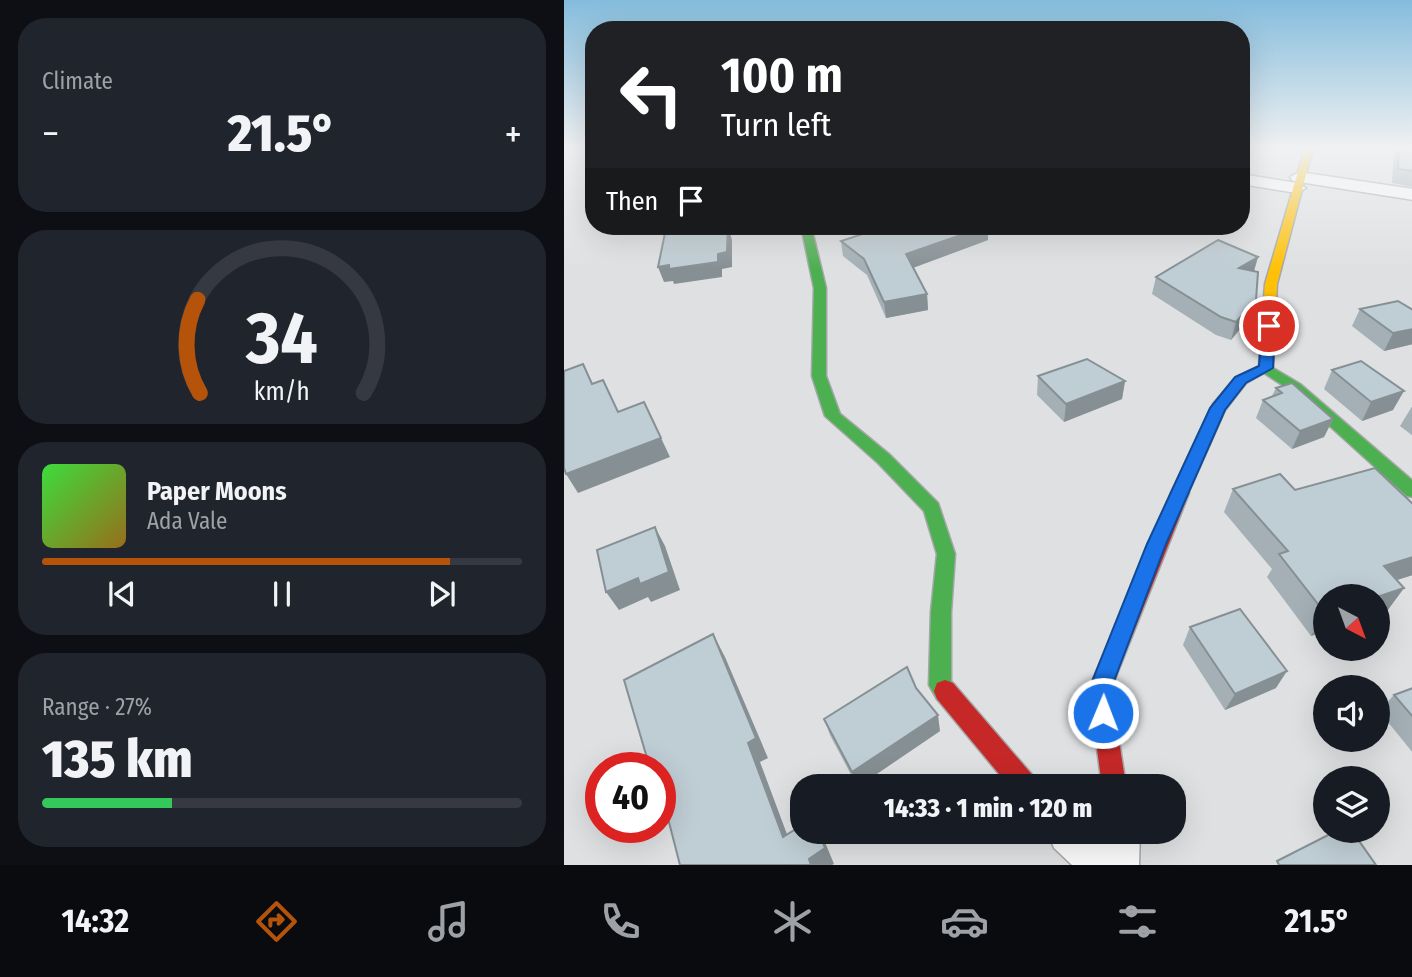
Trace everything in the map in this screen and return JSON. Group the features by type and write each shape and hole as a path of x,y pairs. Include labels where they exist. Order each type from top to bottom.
{"street":[{"path":"1266,368 1271,284 1297,188"},
{"path":"1354,188 1413,195"},
{"path":"808,235 820,288 819,376 833,416 884,459 932,508 946,554 941,612 940,685 1015,774"},
{"path":"1266,368 1295,387 1413,491"},
{"path":"1112,774 1100,689 1157,544 1218,408 1241,380 1266,368"},
{"path":"1086,844 1109,865"},
{"path":"1114,865 1115,844"}],"building":[{"path":"665,235 728,235 727,252 718,254 718,262 669,269 669,265 658,267"},
{"path":"859,235 961,235 906,254 927,294 884,302 864,259 841,241"},
{"path":"1218,240 1258,257 1239,268 1258,272 1256,300 1236,322 1221,317 1156,277"},
{"path":"1398,301 1413,310 1413,329 1393,333 1360,309"},
{"path":"1087,359 1125,381 1066,404 1038,376"},
{"path":"1361,361 1404,391 1371,402 1332,370"},
{"path":"583,364 592,384 603,380 618,412 644,402 661,438 566,474 564,371"},
{"path":"1292,383 1333,419 1300,431 1263,400 1282,393 1276,388"},
{"path":"1375,468 1413,504 1413,557 1384,566 1404,588 1390,593 1390,584 1313,584 1313,598 1279,554 1288,551 1233,489 1280,474 1295,490"},
{"path":"655,527 669,572 640,584 638,578 606,592 597,550"},
{"path":"1240,609 1287,671 1235,694 1190,627"},
{"path":"713,634 756,738 748,743 783,837 790,833 790,844 823,844 825,848 809,859 811,865 680,865 674,843 676,752 645,752 624,680"},
{"path":"907,667 916,688 938,715 852,772 824,719"},
{"path":"1413,688 1413,717 1394,695"},
{"path":"1313,843 1360,843 1376,865 1279,865 1277,861"}],"traffic: fast":[{"path":"808,235 820,288 819,376 833,416 884,459 932,508 946,554 941,612 940,685 945,691"},
{"path":"1266,368 1295,387 1413,491"}],"traffic: slow":[{"path":"1180,493 1218,408 1241,380 1266,368 1271,284 1298,188"}],"traffic: jam":[{"path":"1112,774 1100,689 1180,493"},
{"path":"945,691 1015,774"}],"route":[{"path":"1103,713 1100,689 1196,452 1218,408 1241,380 1266,368 1269,326"}]}
